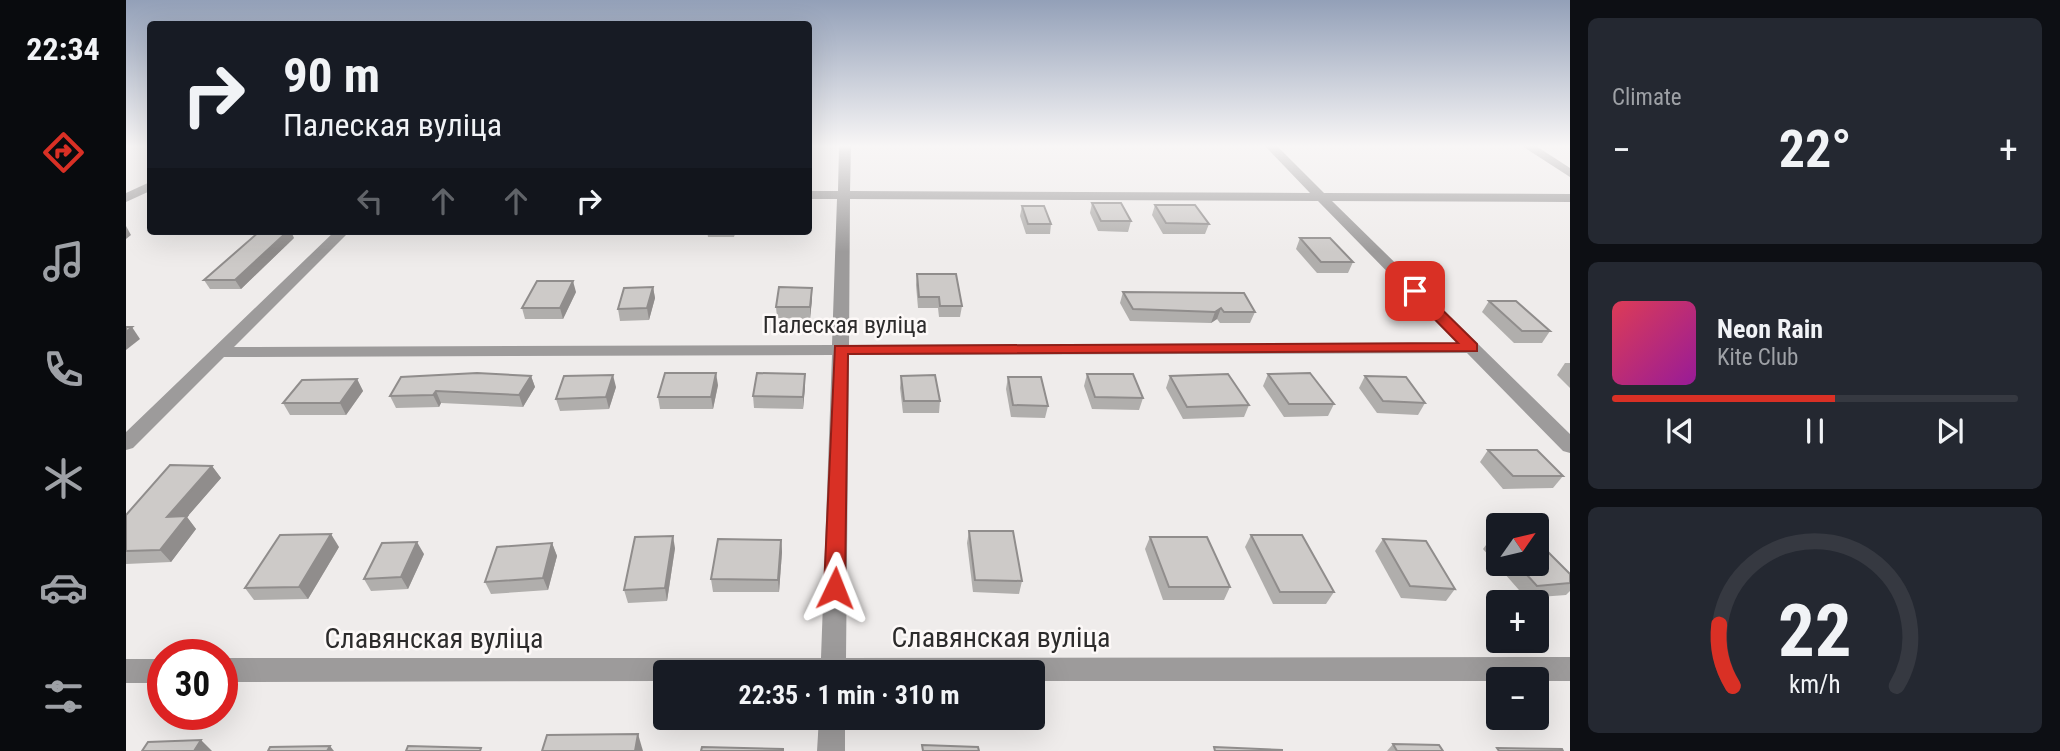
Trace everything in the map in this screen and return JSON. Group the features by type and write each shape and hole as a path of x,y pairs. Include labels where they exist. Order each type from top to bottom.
{"street":[{"path":"833,660 844,181"},
{"path":"1305,181 1570,446"},
{"path":"131,195 147,187"},
{"path":"812,195 1570,198"},
{"path":"126,443 340,235"},
{"name":"Палеская вуліца","path":"219,352 1471,348"},
{"name":"Славянская вуліца","path":"1045,670 1570,669"},
{"name":"Славянская вуліца","path":"238,670 653,670"},
{"path":"126,671 147,671"},
{"path":"831,751 832,730"}],"building":[{"path":"1092,203 1121,203 1131,221 1101,221"},
{"path":"1155,205 1195,205 1209,224 1166,223"},
{"path":"1022,206 1044,206 1051,224 1028,224"},
{"path":"255,235 284,235 235,280 204,280"},
{"path":"1300,238 1330,238 1353,262 1321,262"},
{"path":"917,274 956,274 962,306 940,306 939,297 919,297"},
{"path":"537,281 573,281 560,308 522,308"},
{"path":"653,287 647,308 618,309 624,288"},
{"path":"779,287 812,288 810,307 776,307"},
{"path":"1123,292 1244,293 1255,312 1224,312 1221,308 1215,312 1133,309"},
{"path":"1489,301 1516,301 1550,331 1522,331"},
{"path":"477,373 531,376 519,395 436,391 433,395 390,396 401,377"},
{"path":"665,373 716,373 711,397 658,397"},
{"path":"757,373 805,374 803,397 753,396"},
{"path":"1310,373 1334,404 1289,404 1268,374"},
{"path":"1087,374 1133,374 1143,398 1095,397"},
{"path":"1228,374 1249,405 1187,407 1170,376"},
{"path":"613,375 606,397 556,399 564,376"},
{"path":"935,375 940,401 904,401 901,376"},
{"path":"1365,376 1406,377 1425,403 1383,401"},
{"path":"1008,377 1041,377 1048,406 1013,405"},
{"path":"357,379 340,403 283,403 302,380"},
{"path":"1488,450 1537,450 1563,476 1513,476"},
{"path":"170,465 212,466 167,517 187,516 160,550 126,551 126,515"},
{"path":"969,531 1013,531 1022,581 975,580"},
{"path":"331,534 299,587 245,588 280,535"},
{"path":"1251,535 1302,535 1334,592 1280,592"},
{"path":"673,536 665,588 624,590 635,537"},
{"path":"1150,537 1207,537 1230,587 1169,587"},
{"path":"718,539 781,540 778,580 711,579"},
{"path":"1383,539 1426,541 1455,589 1410,586"},
{"path":"417,542 401,577 364,579 382,543"},
{"path":"552,543 543,578 485,582 497,547"},
{"path":"1549,553 1570,574 1570,583 1537,586 1528,576 1549,576"},
{"path":"638,734 635,751 542,751 547,735"},
{"path":"201,740 194,751 142,751 148,742"},
{"path":"1393,744 1439,745 1443,751 1397,751"},
{"path":"922,745 978,747 979,751 923,751"},
{"path":"330,746 327,751 268,751 270,747"},
{"path":"408,746 481,748 480,751 406,751"},
{"path":"702,747 783,749 783,751 701,751"},
{"path":"1214,747 1282,750 1282,751 1215,751"},
{"path":"1497,748 1562,749 1563,751 1499,751"}],"route":[{"path":"835,588 841,349 1471,348 1415,291"}]}
